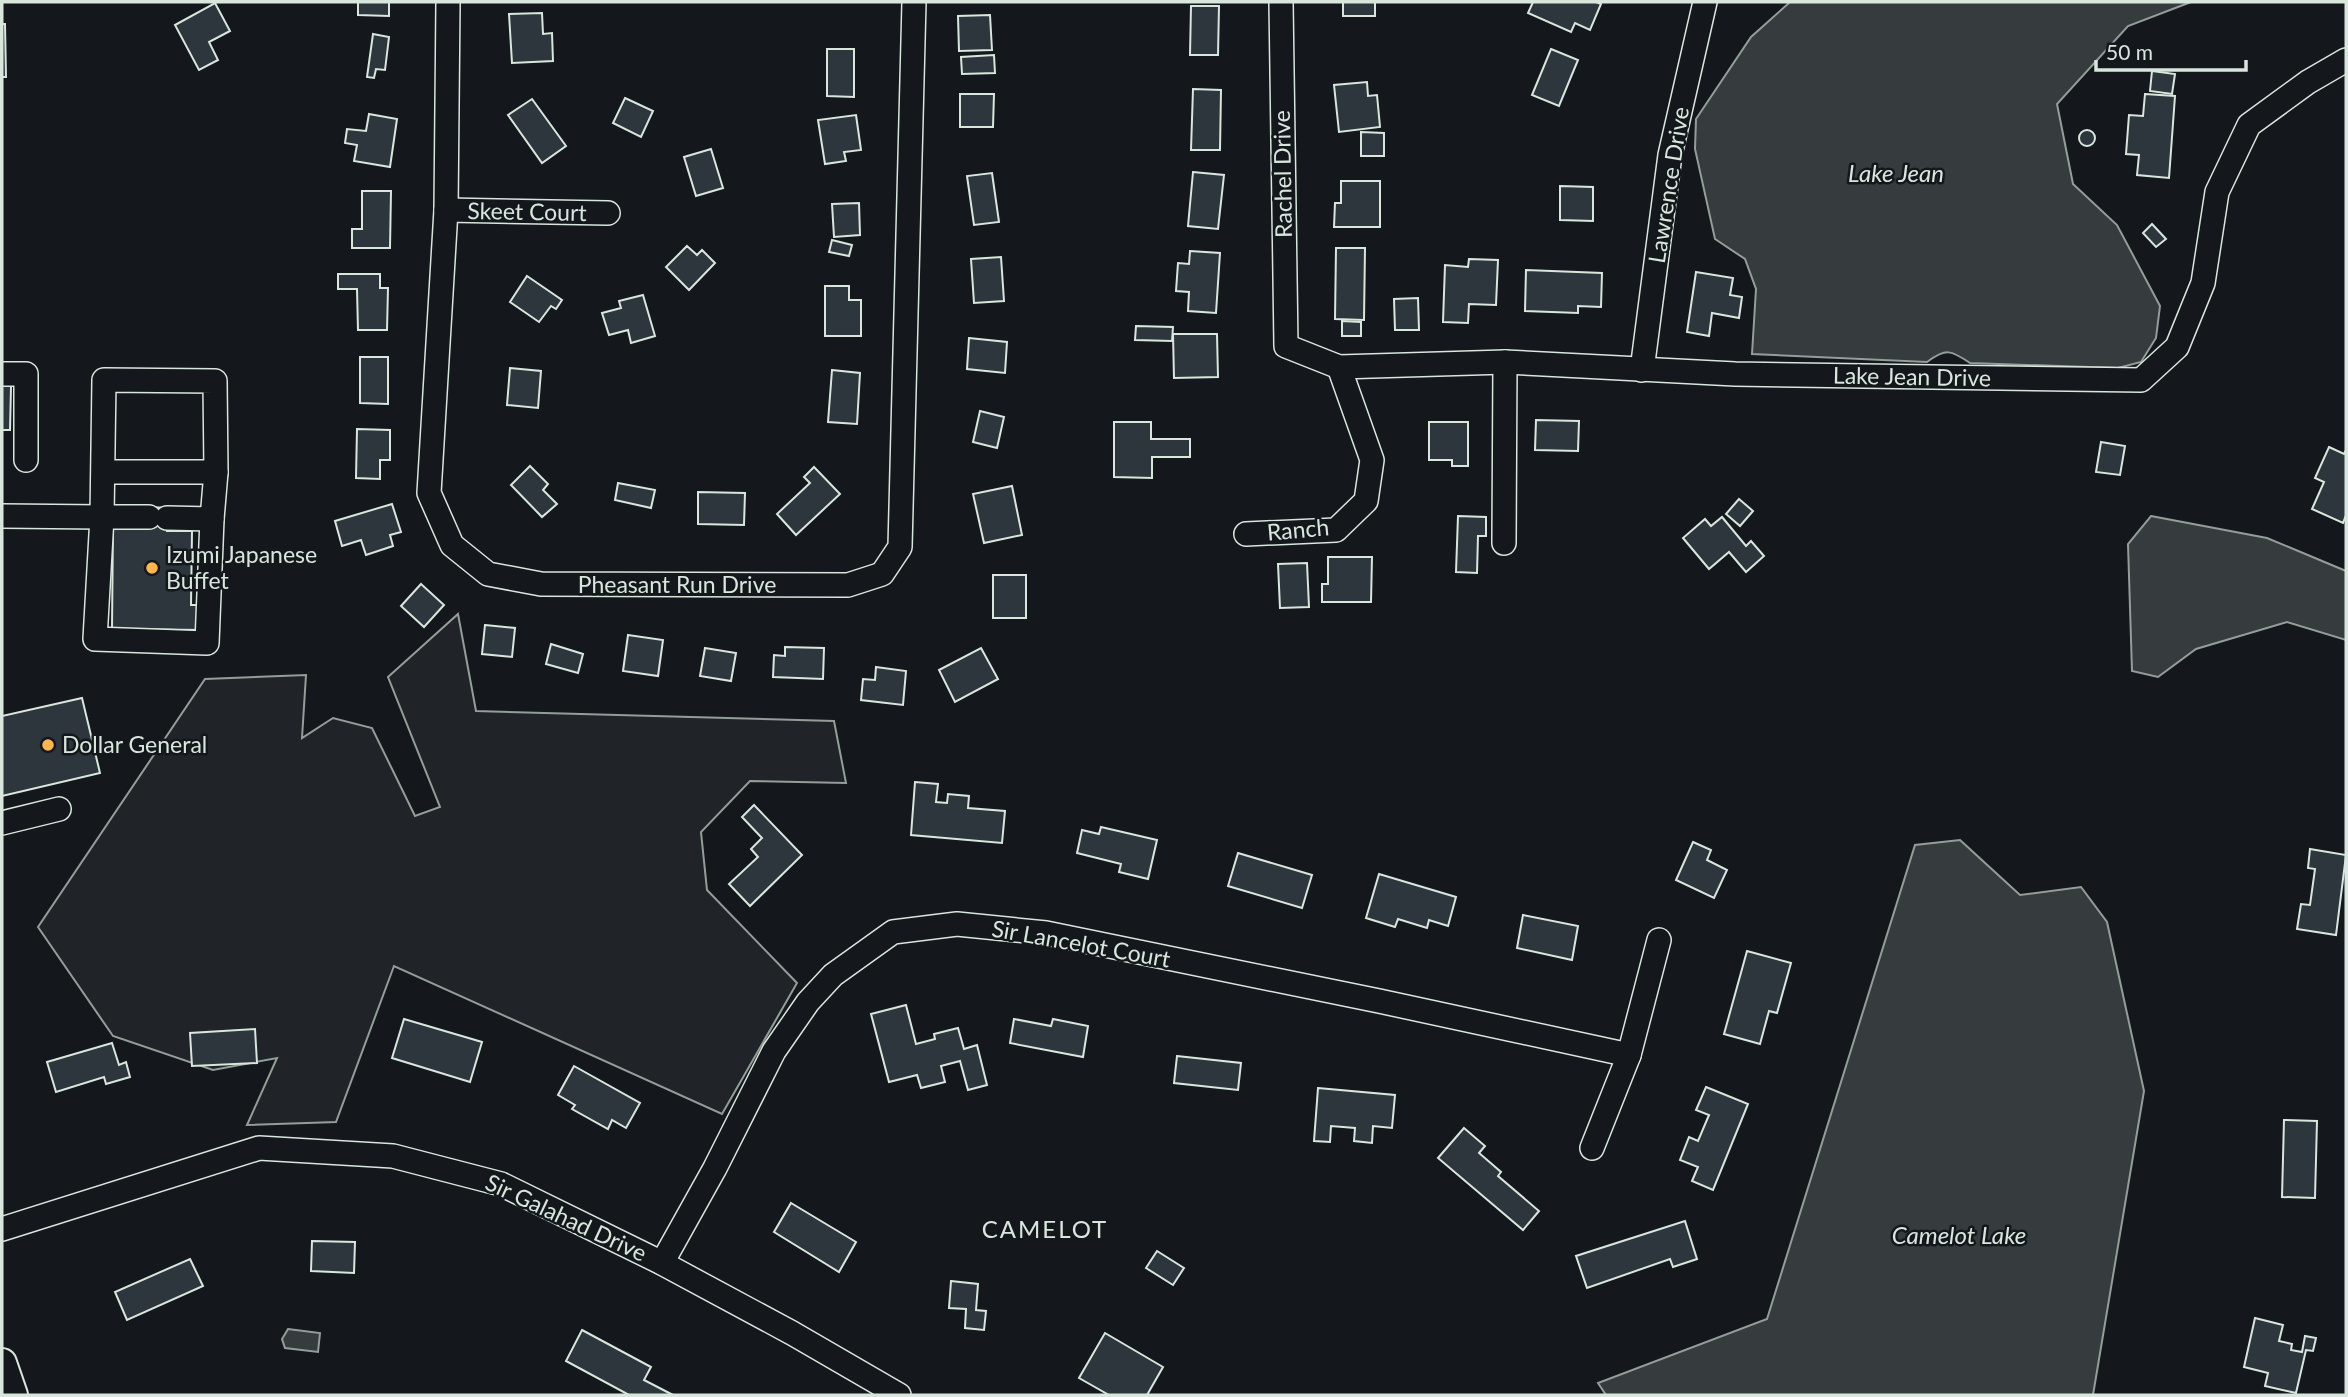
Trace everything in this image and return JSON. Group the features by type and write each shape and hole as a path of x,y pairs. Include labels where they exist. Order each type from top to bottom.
{"main road":[{"path":"2,1363 13,1395"}],"street":[{"name":"Pheasant Run Drive","path":"448,2 446,210 429,493 452,545 488,574 541,584 848,585 882,573 900,547 914,2"},
{"name":"Rachel Drive","path":"1281,2 1286,346"},
{"name":"Lawrence Drive","path":"1642,370 1671,155 1705,2"},
{"name":"Lake Jean Drive","path":"1286,346 1339,367 1505,362 1735,374 2141,380 2177,347 2203,283 2217,192 2249,125 2308,82 2346,61"},
{"name":"Skeet Court","path":"446,210 608,213"},
{"path":"1504,544 1505,362"},
{"name":"Ranch","path":"1246,534 1336,530 1366,501 1372,460 1339,367"},
{"path":"2,374 26,374 26,460 21,380 2,380"},
{"path":"104,380 215,381 216,472 207,643 95,639 103,472 104,380"},
{"path":"103,472 216,472"},
{"path":"2,516 212,519"},
{"path":"2,824 59,809"},
{"name":"Sir Lancelot Court","path":"662,1264 715,1168 774,1051 808,1002 833,975 893,932 957,924 1046,933 1629,1055"},
{"path":"1592,1148 1629,1055 1660,940"},
{"name":"Sir Galahad Drive","path":"2,1229 259,1148 393,1156 501,1184 662,1264 792,1333 900,1395"}],"shaded area":[{"path":"458,614 476,711 834,721 846,783 750,781 701,832 707,890 797,983 722,1114 394,966 336,1122 247,1125 277,1058 213,1070 113,1036 38,927 205,679 306,675 302,738 333,718 372,728 415,816 440,807 388,677"}],"water":[{"name":"Lake Jean","path":"1790,2 2191,2 2128,26 2057,104 2073,184 2117,225 2160,306 2156,338 2141,362 2118,368 1970,363 1948,352 1927,362 1752,354 1756,289 1745,259 1715,239 1695,149 1696,119 1751,37"},
{"path":"2151,516 2267,538 2346,571 2346,640 2287,622 2196,649 2158,677 2132,671 2128,544"},
{"name":"Camelot Lake","path":"1960,840 2020,895 2081,887 2107,922 2144,1091 2093,1395 1606,1395 1598,1383 1767,1319 1915,845"},
{"path":"288,1329 320,1333 318,1352 285,1348 282,1339"}],"building":[{"path":"358,2 389,2 389,16 358,15"},
{"path":"1343,2 1375,2 1375,16 1343,16"},
{"path":"1533,2 1601,4 1590,30 1575,23 1571,32 1528,13"},
{"path":"215,3 230,31 209,42 218,60 199,70 175,25"},
{"path":"1191,6 1219,6 1218,55 1190,55"},
{"path":"542,13 543,34 552,33 553,61 512,63 509,14"},
{"path":"990,15 992,50 959,51 958,16"},
{"path":"2,24 5,24 6,77 2,77"},
{"path":"373,34 389,37 385,70 376,69 374,78 367,77"},
{"path":"827,49 854,49 854,97 827,96"},
{"path":"1551,49 1578,60 1559,106 1532,95"},
{"path":"994,55 995,73 962,74 961,57"},
{"path":"2152,71 2175,74 2172,94 2150,91"},
{"path":"1367,82 1368,96 1377,95 1380,127 1339,132 1334,85"},
{"path":"1193,89 1221,90 1220,150 1191,150"},
{"path":"960,94 994,94 993,127 960,127"},
{"path":"2145,94 2175,96 2169,178 2137,175 2139,155 2126,154 2129,115 2143,116"},
{"path":"625,98 653,111 641,137 613,123"},
{"path":"532,99 566,146 542,163 508,115"},
{"path":"369,114 397,119 390,167 354,161 357,145 345,143 347,129 366,131"},
{"path":"856,115 861,150 844,152 846,161 825,164 818,120"},
{"path":"2084,130 2090,130 2095,138 2093,144 2084,146 2079,141 2079,135"},
{"path":"1361,132 1384,133 1384,156 1361,156"},
{"path":"711,149 723,188 696,196 684,157"},
{"path":"1193,172 1224,175 1218,229 1188,226"},
{"path":"992,173 999,222 974,225 967,176"},
{"path":"1341,181 1380,181 1380,227 1334,227 1335,203 1341,203"},
{"path":"1560,186 1593,187 1593,221 1560,220"},
{"path":"362,191 391,191 390,248 352,248 352,229 362,229"},
{"path":"859,203 860,235 834,237 832,204"},
{"path":"2152,224 2166,239 2156,247 2143,233"},
{"path":"832,240 852,245 849,256 829,252"},
{"path":"687,246 697,255 702,250 715,263 689,290 666,267"},
{"path":"1336,248 1365,248 1364,320 1335,319"},
{"path":"1190,251 1220,253 1216,313 1188,311 1189,292 1176,291 1178,263 1189,264"},
{"path":"1001,257 1004,301 974,303 971,259"},
{"path":"1469,259 1498,260 1496,305 1469,304 1468,323 1443,322 1445,265 1468,267"},
{"path":"1526,270 1602,273 1601,307 1578,306 1578,313 1525,311"},
{"path":"1696,272 1733,278 1730,295 1742,297 1739,318 1712,313 1709,336 1687,332"},
{"path":"338,274 380,274 380,288 388,288 387,330 358,330 357,289 338,289"},
{"path":"527,276 562,300 556,309 551,306 539,322 510,302"},
{"path":"825,286 849,286 849,300 861,300 861,336 825,336"},
{"path":"643,295 655,336 631,343 628,330 609,335 602,313 621,308 619,301"},
{"path":"1418,298 1419,330 1395,330 1394,299"},
{"path":"1342,321 1361,322 1361,336 1342,336"},
{"path":"1136,326 1173,327 1172,341 1135,340"},
{"path":"1173,334 1217,334 1218,377 1174,378"},
{"path":"969,338 1007,342 1005,373 967,369"},
{"path":"360,357 388,357 388,404 360,403"},
{"path":"510,368 541,371 538,408 507,405"},
{"path":"832,370 860,373 857,424 828,422"},
{"path":"2,386 11,386 10,430 2,430"},
{"path":"980,411 1004,417 997,448 973,442"},
{"path":"1536,420 1579,421 1578,451 1535,450"},
{"path":"1114,422 1151,422 1151,439 1190,439 1190,457 1152,457 1152,478 1114,477"},
{"path":"1429,422 1468,422 1468,466 1452,466 1452,460 1429,460"},
{"path":"357,429 390,430 390,460 380,460 380,479 356,478"},
{"path":"2101,442 2125,446 2120,475 2096,472"},
{"path":"2329,447 2344,454 2346,450 2346,515 2343,523 2312,509 2324,482 2315,478"},
{"path":"530,466 548,484 543,490 557,504 542,517 511,485"},
{"path":"814,467 840,494 796,535 777,514 810,483 804,477"},
{"path":"618,483 655,490 651,508 615,500"},
{"path":"1012,486 1022,535 984,543 973,494"},
{"path":"698,492 745,493 744,525 698,524"},
{"path":"1739,499 1753,511 1740,526 1726,514"},
{"path":"392,504 401,532 390,535 393,546 366,555 361,540 342,546 335,521"},
{"name":"Izumi Japanese Buffet","path":"149,507 167,508 167,531 192,531 191,605 204,605 203,630 112,629 113,523"},
{"path":"1458,516 1486,517 1486,536 1478,536 1477,573 1456,572"},
{"path":"1722,517 1746,546 1751,541 1764,556 1746,572 1729,552 1709,569 1683,538 1705,519 1711,526"},
{"path":"1328,557 1372,557 1371,602 1322,602 1322,584 1328,584"},
{"path":"1307,563 1309,607 1280,608 1278,564"},
{"path":"993,575 1026,575 1026,618 993,618"},
{"path":"421,584 444,605 424,627 401,606"},
{"path":"485,625 515,628 512,657 482,654"},
{"path":"628,635 663,640 658,676 623,671"},
{"path":"551,644 583,654 578,673 546,664"},
{"path":"785,647 824,648 823,679 773,677 774,655 785,656"},
{"path":"705,648 736,653 731,681 700,676"},
{"path":"981,648 998,679 955,702 939,670"},
{"path":"876,667 906,671 903,705 861,700 863,679 875,680"},
{"name":"Dollar General","path":"82,698 100,773 2,796 2,716"},
{"path":"915,782 938,784 936,802 947,803 948,794 969,796 968,808 1005,811 1002,843 911,835"},
{"path":"754,805 802,855 750,906 729,884 758,857 751,849 762,838 742,817"},
{"path":"1101,827 1157,840 1148,879 1119,872 1121,864 1077,853 1082,830 1099,834"},
{"path":"1693,842 1711,850 1707,860 1727,870 1714,898 1676,880"},
{"path":"2310,849 2346,855 2336,935 2297,929 2301,904 2310,905 2315,869 2308,868"},
{"path":"1238,853 1312,875 1302,908 1228,886"},
{"path":"1379,874 1456,897 1448,926 1429,920 1427,928 1398,919 1395,927 1366,918"},
{"path":"1523,915 1578,926 1572,960 1517,948"},
{"path":"1747,951 1791,963 1777,1013 1769,1011 1760,1044 1724,1034"},
{"path":"906,1005 916,1044 935,1039 934,1034 958,1028 964,1049 977,1045 987,1085 968,1090 960,1061 941,1066 945,1082 921,1088 917,1075 889,1082 871,1014"},
{"path":"404,1019 482,1042 470,1082 392,1058"},
{"path":"1014,1019 1051,1026 1053,1019 1088,1026 1083,1057 1010,1043"},
{"path":"255,1029 257,1063 192,1066 190,1033"},
{"path":"112,1043 119,1065 126,1062 130,1077 106,1084 104,1077 56,1092 47,1062"},
{"path":"1177,1056 1241,1063 1238,1090 1174,1083"},
{"path":"574,1066 640,1103 626,1128 612,1120 608,1129 572,1109 575,1105 558,1095"},
{"path":"1706,1087 1748,1104 1713,1190 1692,1181 1698,1167 1680,1160 1689,1137 1698,1141 1709,1115 1696,1110"},
{"path":"1318,1088 1395,1095 1392,1128 1373,1126 1372,1143 1354,1141 1355,1128 1331,1126 1330,1142 1314,1141"},
{"path":"2284,1120 2317,1121 2315,1198 2282,1197"},
{"path":"1464,1128 1485,1146 1479,1153 1501,1172 1498,1176 1539,1211 1523,1230 1438,1158"},
{"path":"791,1203 856,1242 839,1272 774,1232"},
{"path":"1685,1221 1697,1259 1673,1267 1670,1259 1587,1288 1576,1256"},
{"path":"312,1241 355,1242 354,1273 311,1271"},
{"path":"1157,1251 1184,1268 1173,1285 1146,1268"},
{"path":"190,1259 203,1286 127,1320 115,1292"},
{"path":"951,1281 978,1284 976,1310 986,1311 984,1330 965,1328 966,1309 949,1308"},
{"path":"2255,1318 2283,1325 2279,1341 2292,1344 2291,1350 2302,1352 2305,1336 2316,1338 2313,1351 2306,1350 2296,1393 2265,1386 2268,1373 2244,1367"},
{"path":"582,1330 651,1367 644,1380 673,1395 629,1395 566,1361"},
{"path":"1105,1333 1163,1367 1147,1395 1109,1395 1079,1378"}],"place":[{"name":"Izumi Japanese Buffet","path":"152,568"},
{"name":"Dollar General","path":"48,745"}],"district":[{"name":"CAMELOT","path":"1045,1230"}]}
